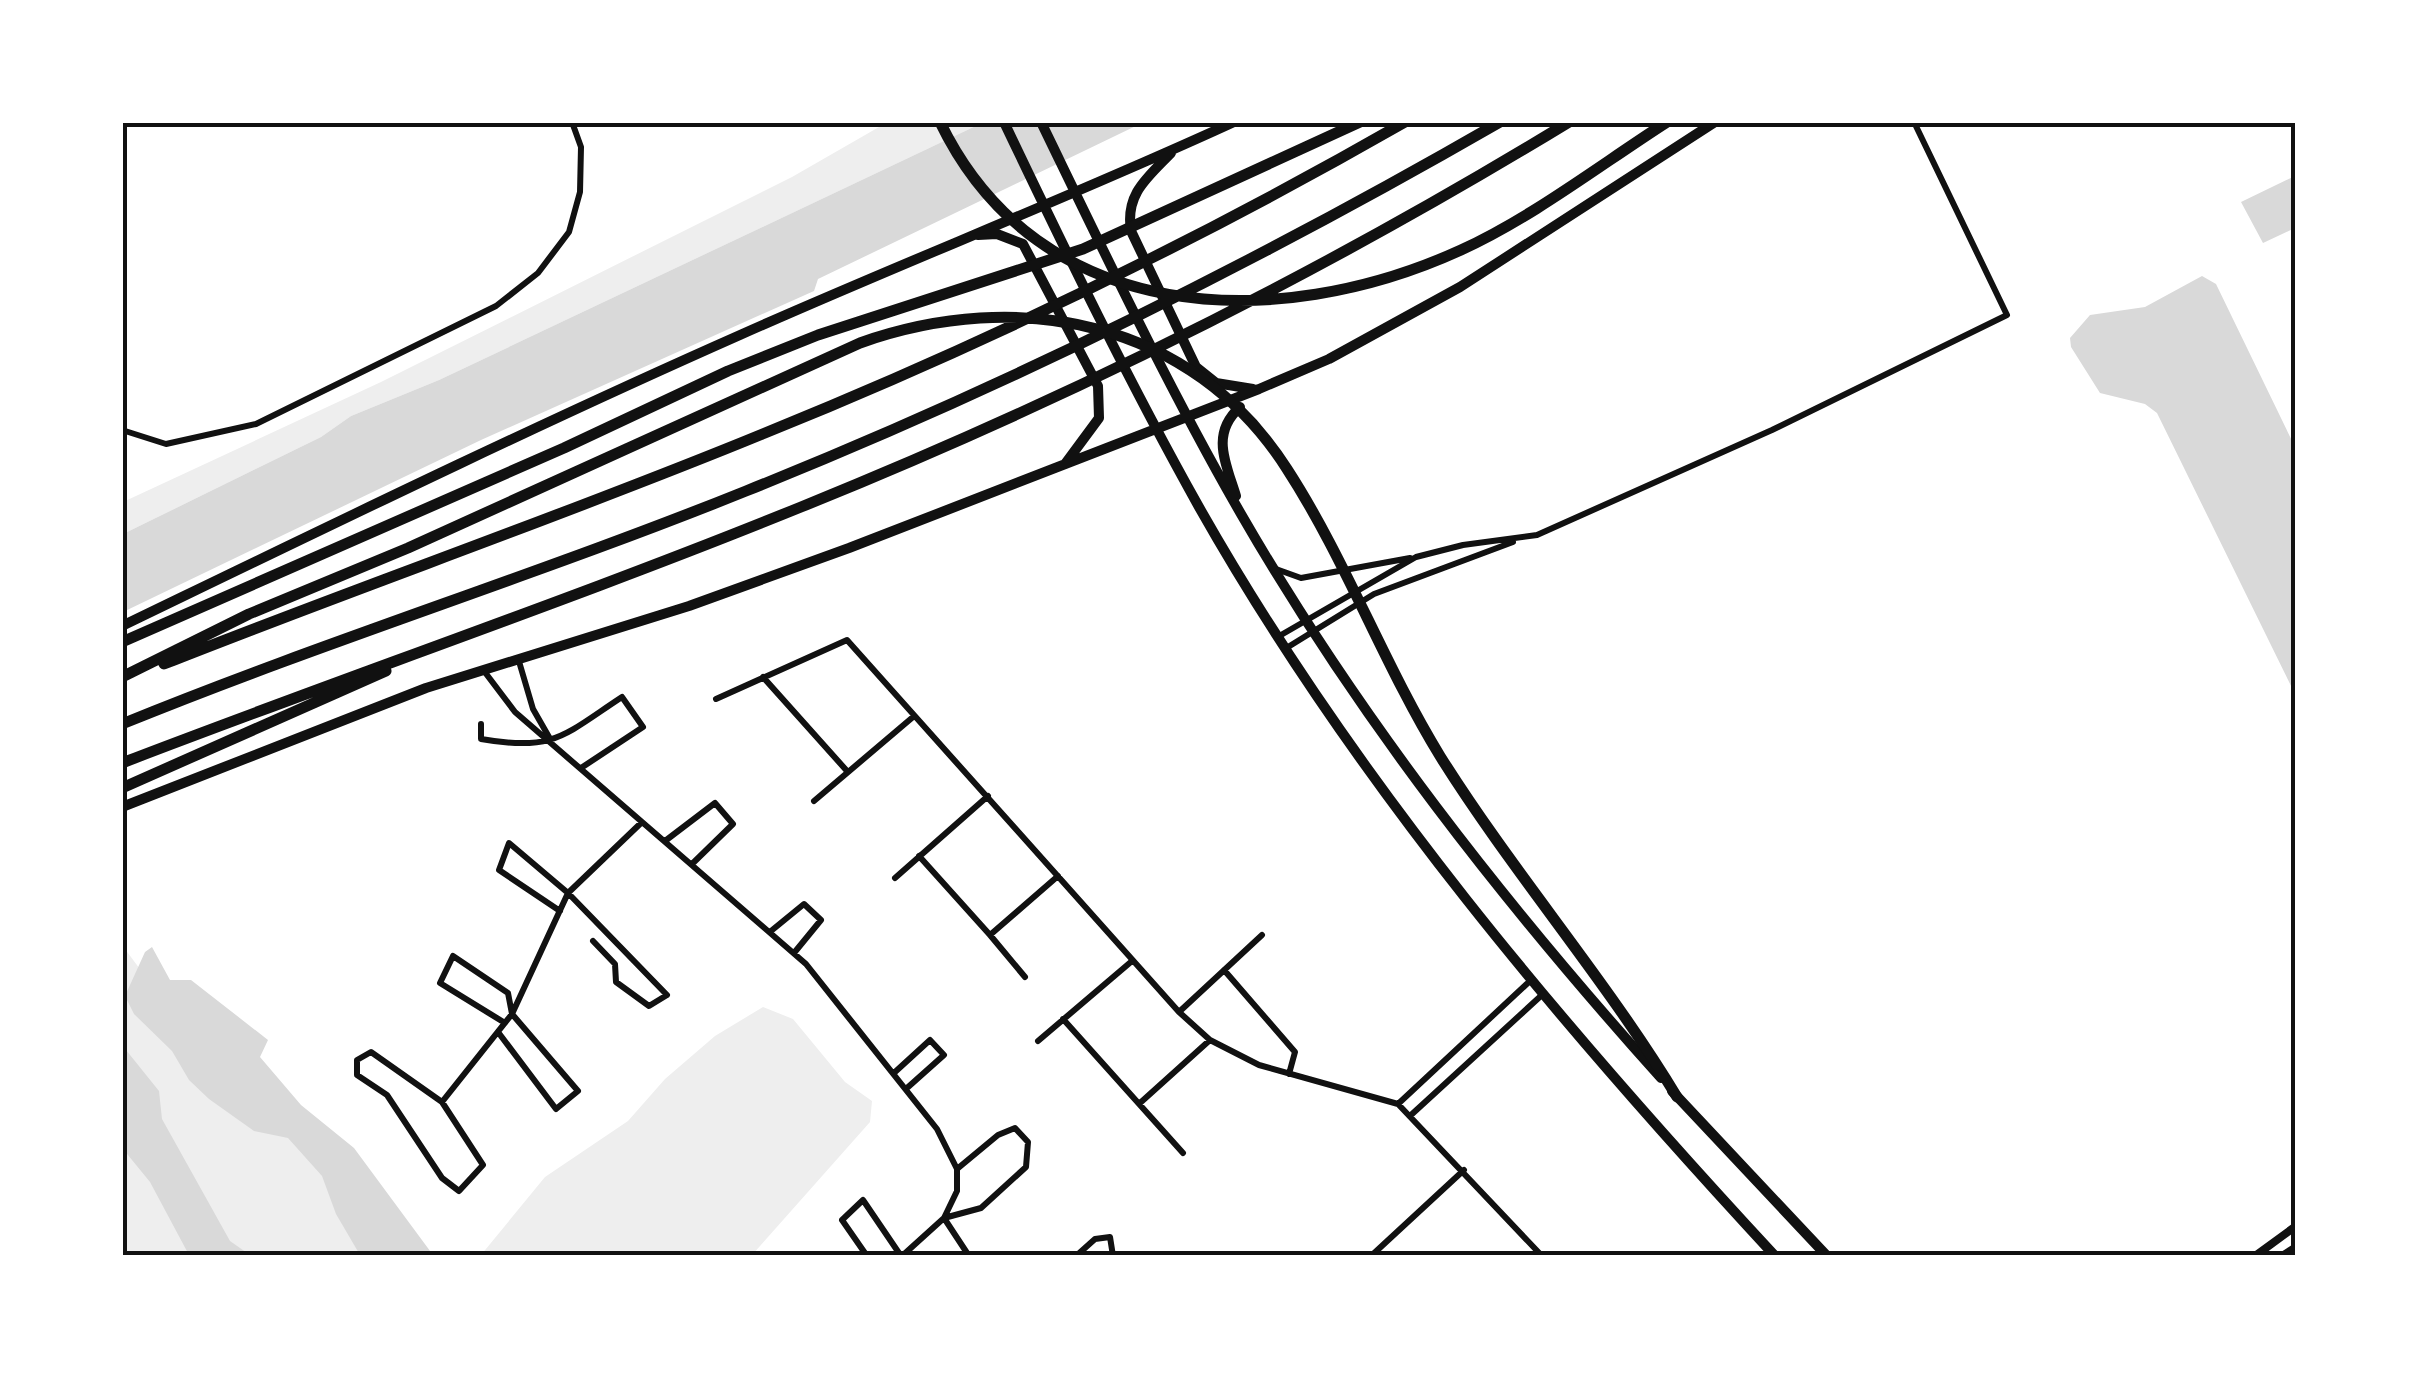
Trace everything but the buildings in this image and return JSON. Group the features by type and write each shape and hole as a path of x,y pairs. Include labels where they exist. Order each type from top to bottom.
{"highway":[{"path":"940,122 961,163 996,204 1063,258 1142,291 1232,302 1336,292 1372,284 1464,249 1667,122"},
{"path":"122,642 780,349 1012,274 1157,218 1360,122"},
{"path":"122,679 768,432 1047,309 1154,257 1405,122"},
{"path":"122,724 746,491 1067,352 1500,122"},
{"path":"122,763 802,507 1067,390 1204,325 1364,240 1570,122"},
{"path":"122,679 249,614 891,332 976,316 1073,321 1148,347 1182,366 1249,420 1287,468 1390,673 1478,815 1630,1020 1677,1097"},
{"path":"122,788 463,636"}],"main road":[{"path":"1004,122 1205,516 1388,796 1543,994 1776,1256"},
{"path":"1041,122 1188,419 1242,516 1315,631 1470,853 1563,969 1827,1256"},
{"path":"122,626 481,453 969,235 1076,194 1234,122"},
{"path":"122,806 292,738 483,669 689,606 1060,468 1259,389 1329,358 1460,286 1716,122"},
{"path":"1176,149 1134,195 1129,206 1131,231 1196,367 1216,383 1259,389"},
{"path":"969,235 997,234 1022,244 1098,386 1100,418 1060,468"},
{"path":"1242,516 1222,434 1232,413 1259,389"}],"street":[{"path":"122,430 153,442 204,438 256,424 496,306 538,274 569,232 580,192 581,147 572,122"},
{"path":"1288,647 1413,576 1524,538 1772,430 2007,315 1914,122"},
{"path":"1274,568 1301,578 1463,545 1524,538"},
{"path":"1281,636 1416,557"},
{"path":"716,699 847,640 1179,1012 1210,1040 1289,1074 1398,1104 1541,1255"},
{"path":"518,658 533,709 553,742"},
{"path":"483,669 496,692 641,823 794,953 895,1072 937,1129 957,1169 957,1191 944,1218 902,1256 863,1200 852,1206 842,1220 866,1256"},
{"path":"763,677 847,771"},
{"path":"481,724 481,739 513,744 553,742 622,698 643,727 581,768"},
{"path":"814,800 913,716"},
{"path":"894,878 988,796"},
{"path":"666,841 715,803 733,824 692,864"},
{"path":"442,1102 512,1014 568,893 641,823"},
{"path":"560,911 499,870 510,842 568,893 666,995 648,1006 616,982 614,964 592,942"},
{"path":"920,856 1026,978"},
{"path":"990,935 1058,876"},
{"path":"770,932 804,904 820,920 794,953"},
{"path":"1179,1012 1262,935"},
{"path":"498,1032 556,1109 578,1091 512,1014 508,993 454,956 440,983 505,1022"},
{"path":"1038,1041 1132,960"},
{"path":"1224,970 1295,1052 1289,1074"},
{"path":"1398,1104 1532,980"},
{"path":"1411,1115 1543,994"},
{"path":"1063,1019 1183,1152"},
{"path":"895,1072 930,1040 944,1055 907,1088"},
{"path":"1140,1103 1210,1040"},
{"path":"371,1052 442,1102 483,1165 459,1191 442,1178 387,1095 357,1075 356,1060 371,1052"},
{"path":"944,1218 982,1208 1026,1167 1028,1142 1015,1128 998,1136 957,1169"},
{"path":"1371,1256 1464,1170"},
{"path":"944,1218 969,1256"},
{"path":"2255,1256 2296,1226"},
{"path":"1076,1256 1095,1239 1110,1237 1113,1256"},
{"path":"2282,1256 2296,1247"}],"shaded area":[{"path":"886,123 982,123 439,380 351,416 321,437 123,534 123,502 381,382 792,177"},
{"path":"982,123 1142,123 818,279 814,291 481,440 123,612 123,534 321,437 351,416 439,380"},
{"path":"2295,176 2295,228 2263,243 2241,202"},
{"path":"2202,276 2216,284 2295,447 2295,694 2157,413 2145,404 2100,393 2071,347 2070,338 2090,315 2145,307"},
{"path":"122,945 154,988 419,1255 123,1255"},
{"path":"152,947 170,980 191,980 268,1040 260,1057 301,1105 354,1148 433,1255 360,1255 336,1214 322,1176 288,1138 254,1131 189,1080 172,1051 134,1014 125,996 145,952"},
{"path":"763,1007 793,1019 845,1082 872,1101 870,1122 752,1255 481,1255 545,1177 628,1121 665,1079 715,1036"},
{"path":"122,1045 159,1091 162,1119 230,1241 250,1255 189,1255 150,1182 123,1149"}]}
